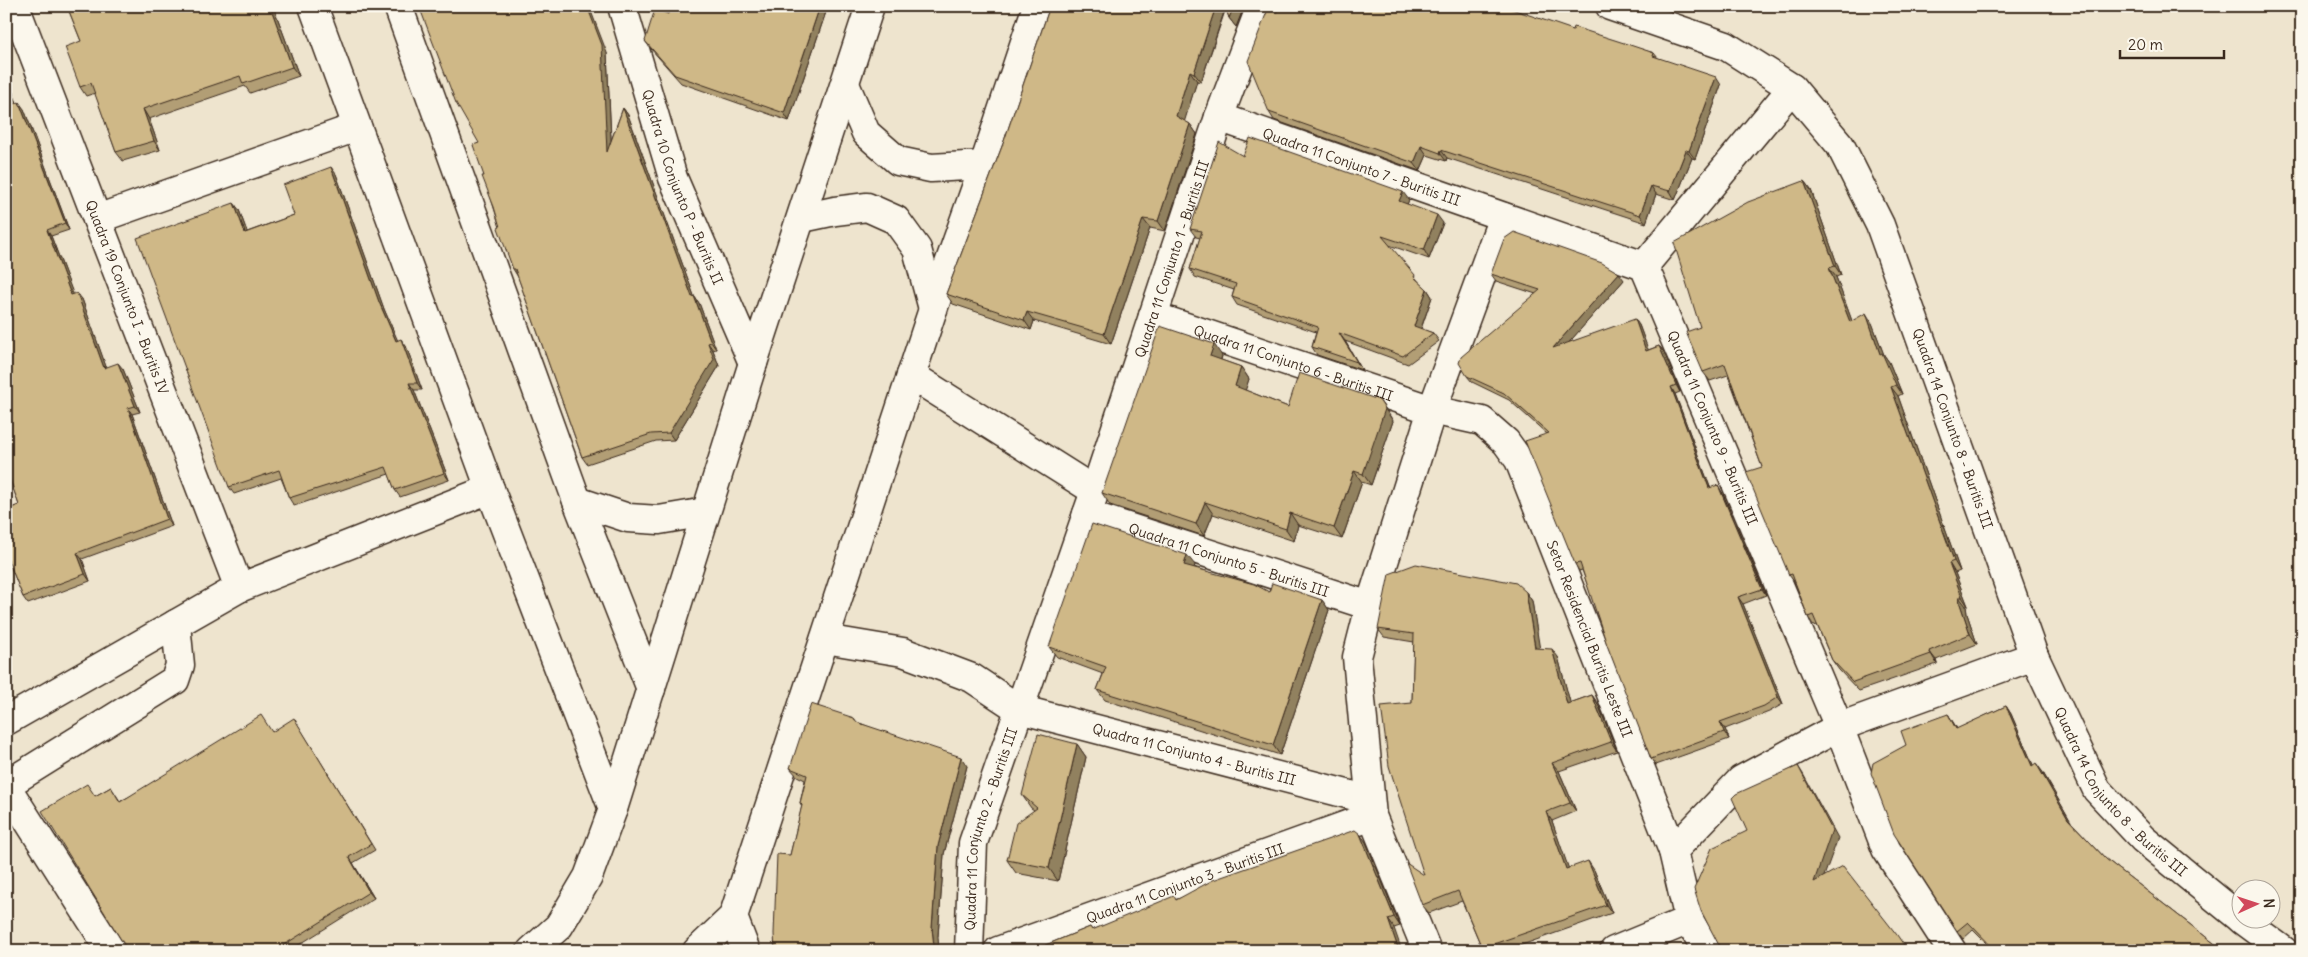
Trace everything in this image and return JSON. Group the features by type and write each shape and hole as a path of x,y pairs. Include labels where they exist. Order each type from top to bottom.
{"street":[{"name":"Quadra 19 Conjunto I - Buritis IV","path":"15,6 238,588"},
{"path":"313,6 490,489 613,809"},
{"path":"398,6 577,501 651,689"},
{"name":"Quadra 10 Conjunto P - Buritis II","path":"622,6 673,178 753,364"},
{"path":"631,41 643,6"},
{"path":"530,951 559,926 588,877 613,809 753,364 870,6"},
{"path":"697,951 733,917 932,309 984,164 1037,6"},
{"name":"Quadra 11 Conjunto 1 - Buritis III","path":"1091,503 1219,117 1261,6"},
{"name":"Quadra 14 Conjunto 8 - Buritis III","path":"1610,6 1726,46 1792,88 1840,145 1880,225 2034,656 2097,790 2143,839 2230,909"},
{"path":"845,84 866,133 898,161 932,168 984,164"},
{"path":"1427,951 1371,808 1358,657 1370,606 1432,410 1503,217 1644,266 1792,88"},
{"name":"Quadra 11 Conjunto 7 - Buritis III","path":"1219,117 1503,217"},
{"path":"97,219 357,127"},
{"path":"802,218 867,207 896,220 917,249 932,309"},
{"name":"Quadra 11 Conjunto 9 - Buritis III","path":"1644,266 1839,727 1886,849 1952,951"},
{"name":"Quadra 11 Conjunto 6 - Buritis III","path":"1153,316 1432,410"},
{"name":"Quadra 11 Conjunto 5 - Buritis III","path":"911,375 1091,503 1370,606"},
{"name":"Setor Residencial Buritis Leste III","path":"1432,410 1482,421 1506,442 1519,460 1673,851 1689,920 1707,951"},
{"path":"8,713 176,624 238,588 490,489"},
{"path":"577,501 628,518 659,520 706,512"},
{"path":"1019,709 1091,503"},
{"path":"110,951 6,786 175,680 180,664 176,624"},
{"name":"Quadra 11 Conjunto 4 - Buritis III","path":"825,638 903,652 972,678 1019,709 1371,808"},
{"path":"1673,851 1741,780 1839,727 2034,656"},
{"name":"Quadra 11 Conjunto 2 - Buritis III","path":"969,951 973,843 1019,709"},
{"name":"Quadra 11 Conjunto 3 - Buritis III","path":"998,951 1371,808"},
{"path":"733,917 746,951"},
{"path":"1614,951 1689,920"},
{"name":"Quadra 14 Conjunto 8 - Buritis III","path":"2256,930 2284,951"}],"building":[{"path":"67,6 270,6 292,67 243,84 240,76 143,109 154,141 116,152 91,83 80,87 65,47 81,41"},
{"path":"419,6 587,6 602,45 607,152 623,108 692,297 694,296 711,342 708,343 714,359 669,433 651,434 582,457 515,269 513,269 498,228 500,227 494,207 473,145 479,143 456,103"},
{"path":"670,6 820,6 784,113 675,75 645,41 655,9 668,14"},
{"path":"1050,6 1216,6 1194,73 1190,71 1176,116 1190,124 1158,221 1143,219 1104,334 1027,312 1024,320 946,294 1004,141"},
{"path":"1225,6 1234,6 1229,18"},
{"path":"1279,6 1503,6 1573,30 1574,27 1654,53 1653,56 1716,77 1689,151 1686,150 1670,191 1651,186 1640,215 1441,150 1440,153 1421,146 1414,163 1269,112 1248,61 1268,9 1277,12"},
{"path":"6,81 15,104 19,102 65,223 47,230 71,295 77,293 104,368 118,363 135,406 128,408 167,519 77,553 85,574 23,597 6,555 6,510 19,505 6,468"},
{"path":"1250,138 1403,192 1399,201 1437,215 1424,250 1382,236 1415,275 1414,277 1427,289 1414,326 1433,333 1403,356 1339,333 1357,362 1312,347 1318,327 1232,297 1236,284 1190,269 1202,231 1190,229 1219,142 1243,156"},
{"path":"331,167 379,302 396,341 401,339 417,383 409,383 444,473 395,490 386,467 289,498 279,470 229,487 137,238 234,203 245,233 294,215 283,185"},
{"path":"1804,181 1835,266 1829,268 1850,322 1866,313 1880,354 1882,353 1896,385 1891,387 1954,561 1949,563 1962,597 1959,597 1960,604 1970,634 1929,651 1931,654 1853,682 1832,660 1813,615 1808,617 1792,574 1789,575 1746,472 1762,467 1725,364 1703,372 1686,332 1700,327 1674,243 1748,202"},
{"path":"1514,232 1602,263 1619,273 1553,348 1635,319 1646,351 1659,346 1676,385 1671,387 1709,488 1718,485 1762,589 1738,597 1778,697 1764,706 1720,722 1724,732 1651,759 1607,645 1580,563 1575,564 1525,441 1549,433 1504,393 1467,376 1459,363 1461,357 1540,290 1491,274 1504,239"},
{"path":"1160,326 1214,344 1210,356 1241,367 1235,386 1288,407 1299,373 1379,400 1385,409 1363,474 1354,471 1334,528 1290,513 1286,529 1205,502 1196,524 1102,493"},
{"path":"1092,524 1187,555 1184,565 1254,584 1269,592 1272,583 1322,600 1273,745 1097,690 1106,667 1049,647"},
{"path":"1416,564 1516,583 1526,592 1535,648 1552,649 1567,704 1592,695 1611,742 1552,763 1570,803 1546,812 1566,869 1588,861 1606,905 1482,948 1458,891 1422,905 1406,863 1424,875 1389,766 1381,706 1412,703 1414,634 1378,629 1389,574"},
{"path":"811,704 854,718 856,722 961,757 938,846 932,928 935,951 775,951 777,854 790,855 802,805 800,803 807,775 790,768"},
{"path":"2006,706 2032,766 2036,763 2068,819 2106,859 2224,951 1996,951 1968,922 1957,931 1894,834 1871,773 1873,763 1906,745 1901,731 1948,714 1956,729"},
{"path":"261,715 272,732 294,718 371,844 349,857 369,892 274,951 128,951 42,811 87,784 95,796 111,787 120,802"},
{"path":"1038,734 1077,744 1049,868 1007,860 1016,823 1037,808 1022,795"},
{"path":"1798,766 1832,830 1814,882 1843,866 1908,951 1722,951 1701,911 1694,889 1712,848 1747,831 1732,798 1736,794"},
{"path":"1355,830 1360,834 1394,917 1388,919 1399,951 1031,951 1090,927 1092,930 1174,896 1176,900 1213,880"}]}
